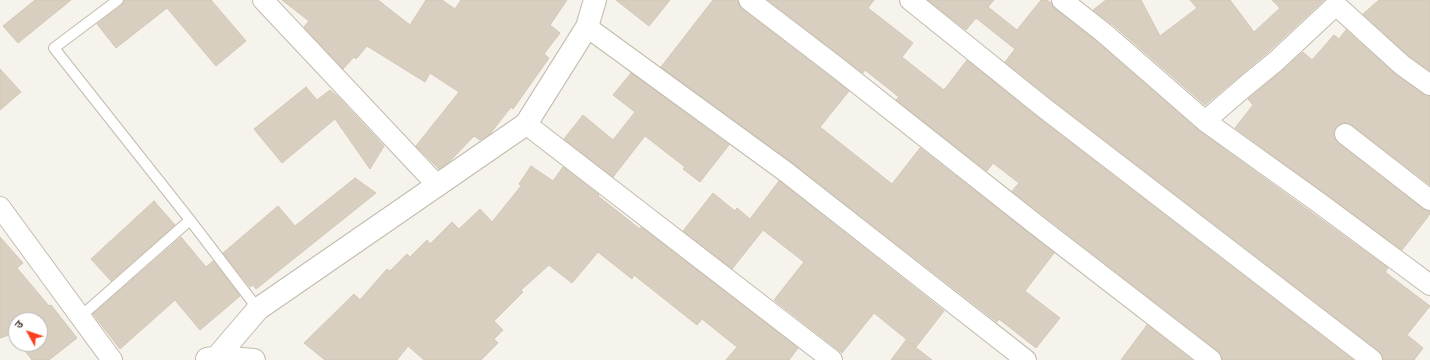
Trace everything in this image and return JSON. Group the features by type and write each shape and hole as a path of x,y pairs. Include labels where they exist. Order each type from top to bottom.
{"street":[{"path":"263,0 437,186"},
{"path":"210,358 258,309 526,124 587,27 595,0"},
{"path":"749,0 834,64 1034,223 1211,360"},
{"path":"910,0 1043,108 1372,360"},
{"path":"1062,0 1104,33 1205,121 1430,285"},
{"path":"1205,121 1275,62 1339,2 1402,65 1430,85"},
{"path":"587,27 786,172 1026,360"},
{"path":"526,124 832,360"},
{"path":"1345,134 1430,200"},
{"path":"0,207 112,360"},
{"path":"210,358 254,360"}],"lane":[{"path":"118,0 54,48 190,220 258,309"},
{"path":"80,317 190,220"}],"building":[{"path":"35,0 71,0 18,43 3,26"},
{"path":"124,0 211,0 246,41 216,66 167,8 116,48 97,24 122,5"},
{"path":"282,0 378,0 410,25 426,0 442,0 455,9 461,0 567,0 550,25 560,33 544,54 549,58 513,109 511,107 490,134 480,140 474,136 450,161 439,169 416,146 459,92 430,73 425,82 367,46 356,59 354,57 343,69 304,27 309,21"},
{"path":"616,0 670,0 649,26"},
{"path":"713,0 738,0 742,9 849,91 820,127 892,184 920,148 1054,253 1025,291 1060,318 1036,348 999,319 997,322 793,163 661,67"},
{"path":"768,0 874,0 868,8 913,43 902,57 940,87 944,90 967,60 1036,116 1353,360 1222,360 1218,351 1012,191 1019,183 993,163 987,171 896,100 899,97 865,70 863,73"},
{"path":"928,0 994,0 988,7 1017,30 1041,0 1047,0 1055,9 1097,42 1198,130 1388,268 1385,272 1430,306 1407,335 1423,348 1414,360 1383,360 1379,351 1005,62 1015,49 976,18 966,30"},
{"path":"1106,0 1141,0 1160,36 1197,8 1190,0 1230,0 1254,32 1280,8 1272,0 1324,0 1267,53 1205,105 1112,24 1093,10"},
{"path":"1379,0 1430,0 1430,71 1409,56 1363,14"},
{"path":"1346,30 1395,74 1423,94 1430,96 1430,185 1352,125 1346,123 1340,124 1336,127 1334,132 1334,138 1338,143 1423,209 1430,211 1430,214 1402,250 1235,128 1253,105 1248,99 1303,52 1312,60 1334,35 1339,39"},
{"path":"0,69 21,92 0,110"},
{"path":"631,73 729,145 700,182 683,169 685,167 645,136 613,177 564,139 583,115 613,140 635,112 613,95"},
{"path":"306,87 317,100 330,90 384,146 370,169 335,119 282,163 254,129"},
{"path":"531,166 553,181 563,167 640,229 641,227 798,348 789,360 726,360 737,347 702,319 697,325 634,275 632,279 598,252 572,283 549,265 521,290 523,292 494,321 503,330 494,339 498,343 481,360 424,360 408,346 397,360 325,360 304,343 354,294 360,300 387,269 390,271 407,254 410,257 427,240 430,244 452,222 459,229 480,209 492,222 521,186 519,184"},
{"path":"355,178 376,193 256,289 253,285 250,287 223,253 278,206 295,226"},
{"path":"779,181 944,311 916,347 874,313 842,353 774,300 804,262 763,230 732,269 683,231 713,193 735,211 737,208 750,219"},
{"path":"154,201 175,225 111,281 91,259"},
{"path":"0,237 23,263 17,268 49,306 51,305 77,338 49,360 32,360 26,352 48,352 48,312 8,312 8,335 0,338"},
{"path":"181,237 206,267 213,261 240,296 200,330 175,300 120,349 93,314"},
{"path":"1147,325 1192,360 1121,360"},
{"path":"906,340 932,360 891,360"}]}
